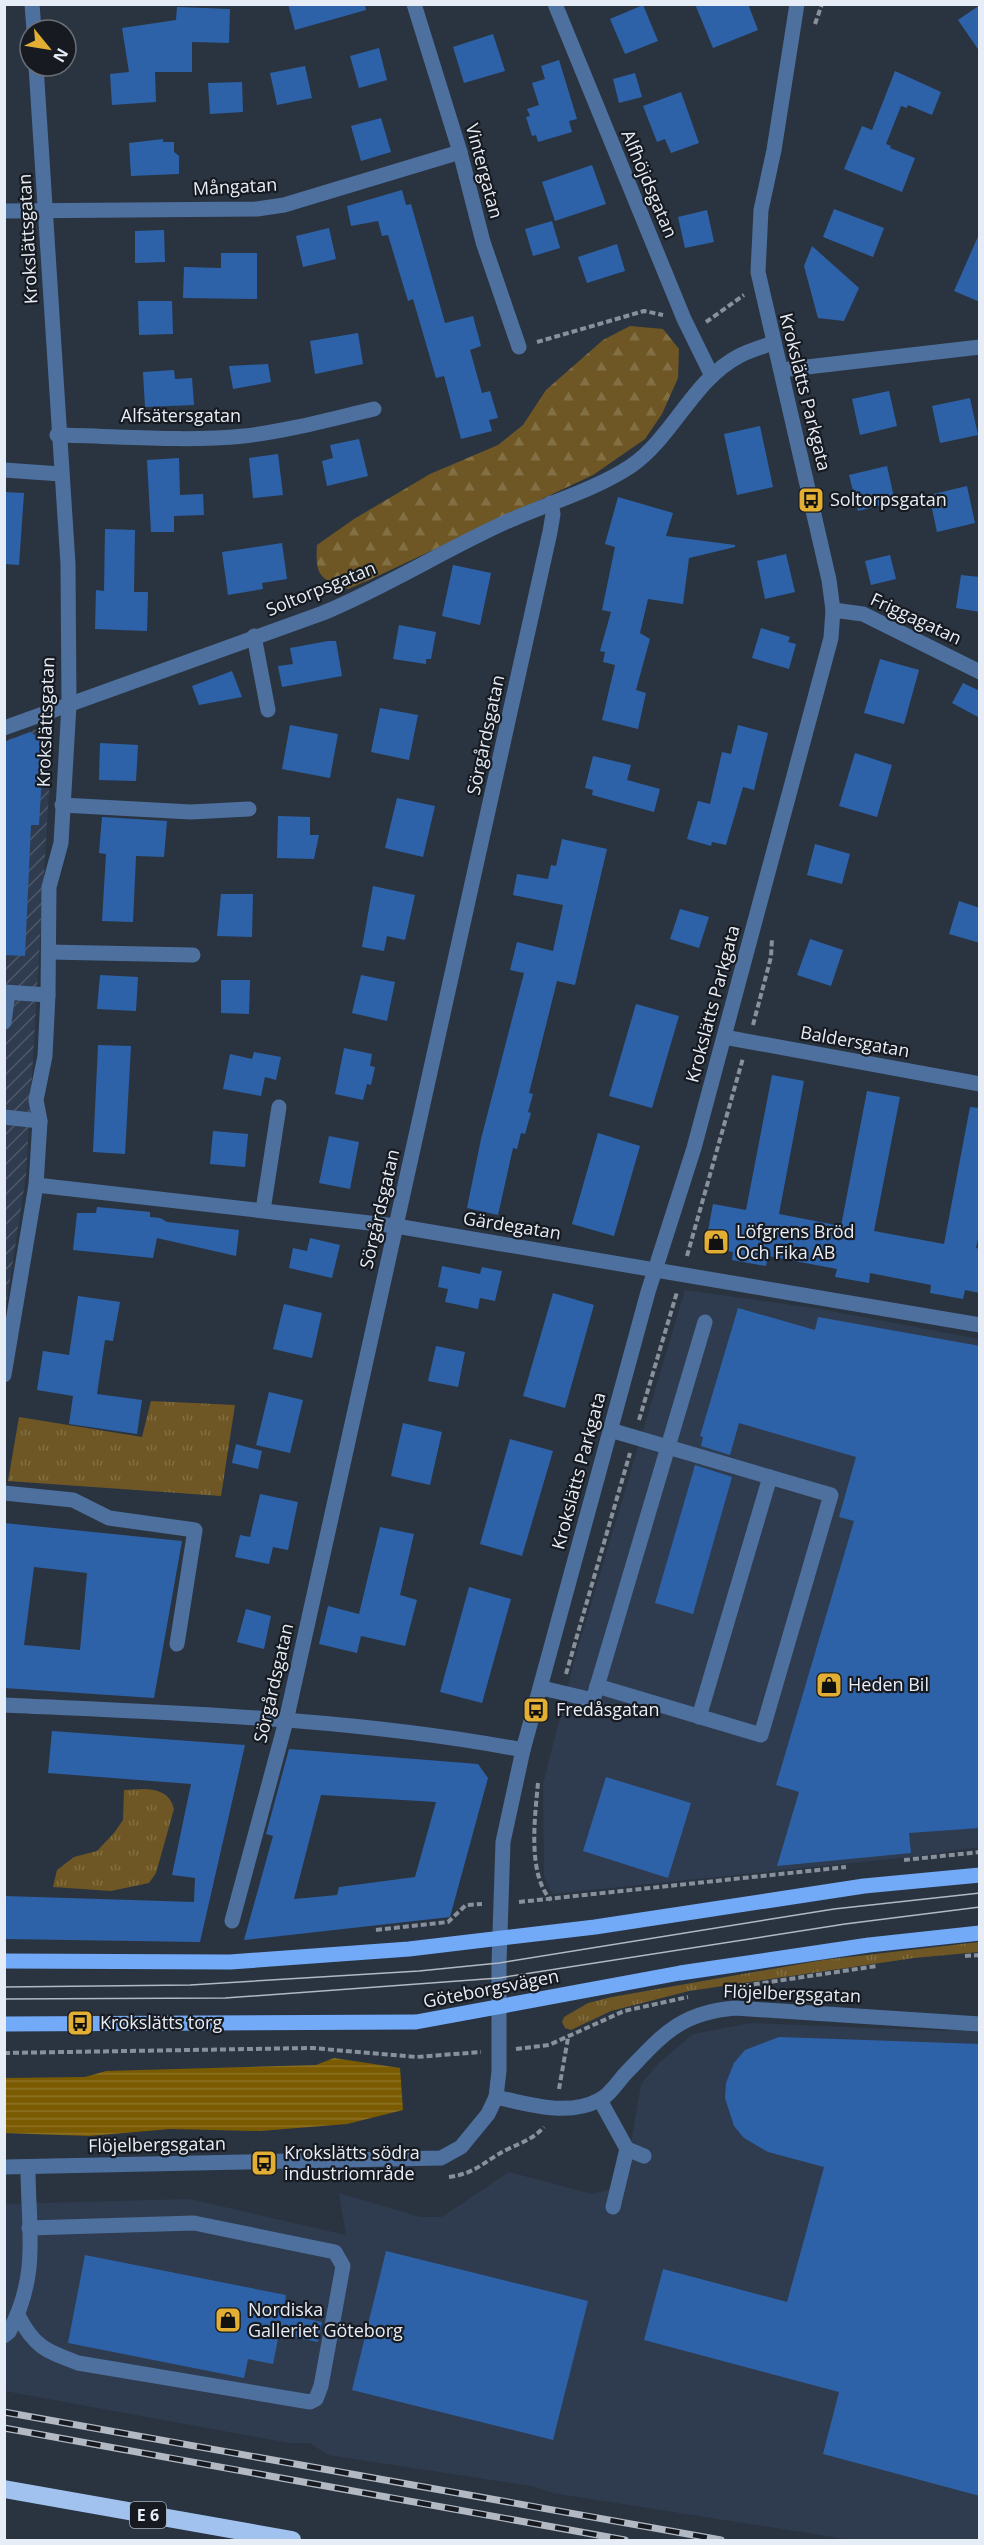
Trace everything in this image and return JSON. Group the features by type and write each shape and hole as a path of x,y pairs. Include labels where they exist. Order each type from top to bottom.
{"highway":[{"name":"E 6","path":"4,2489 292,2541"}],"main road":[{"path":"4,1961 230,1962 409,1948 595,1927 864,1886 980,1875"},
{"name":"Göteborgsvägen","path":"4,2024 400,2024 680,1973 869,1945 980,1933"}],"street":[{"name":"Vintergatan","path":"414,4 460,152 483,242 519,347"},
{"name":"Alfhöjdsgatan","path":"555,4 684,319 712,376"},
{"name":"Krokslätts Parkgata","path":"500,2007 503,1842 523,1750 542,1688 610,1430 656,1269 694,1148 825,667 832,610 829,580 758,272 757,238 797,4"},
{"name":"Krokslättsgatan","path":"5,1368 36,1185 40,1121 36,1100 45,1056 48,995 49,887 61,843 69,705 68,564 57,435 37,78"},
{"name":"Mångatan","path":"4,211 257,209 284,205 460,152"},
{"name":"Soltorpsgatan","path":"4,728 366,595 505,522 605,482 643,458 712,376 739,356 773,343"},
{"path":"781,370 980,347"},
{"name":"Alfsätersgatan","path":"57,435 211,438 297,427 374,409"},
{"path":"4,470 61,474"},
{"name":"Sörgårdsgatan","path":"232,1921 286,1721 550,532 553,514 551,503"},
{"name":"Friggagatan","path":"832,610 863,614 980,672"},
{"path":"254,636 268,710"},
{"path":"62,805 191,812 249,808"},
{"path":"49,952 193,955"},
{"path":"4,1023 6,993 48,995"},
{"name":"Baldersgatan","path":"724,1037 980,1084"},
{"path":"263,1210 279,1107"},
{"path":"4,1117 40,1121"},
{"name":"Gärdegatan","path":"36,1185 396,1226 980,1325"},
{"path":"542,1688 593,1700 705,1322"},
{"path":"597,1686 761,1735 831,1495 610,1430"},
{"path":"699,1717 770,1477"},
{"path":"4,1493 73,1500 109,1518 195,1530 177,1644"},
{"path":"4,1705 286,1721 410,1734 523,1750"},
{"name":"Flöjelbergsgatan","path":"4,2168 441,2158 461,2147 488,2114 496,2097 500,2051 500,2007"},
{"name":"Flöjelbergsgatan","path":"600,2100 660,2037 683,2021 708,2010 735,2008 980,2024"},
{"path":"496,2097 553,2109 600,2100 627,2149 644,2156"},
{"path":"613,2207 627,2149"},
{"path":"4,2336 18,2315 26,2295 30,2264 28,2167"},
{"path":"18,2315 26,2330 42,2350 78,2363 310,2402 316,2399 321,2386 343,2266 335,2252 194,2223 29,2228"}],"path":[{"path":"814,26 822,4"},
{"path":"691,335 744,294"},
{"path":"519,347 644,311 684,319"},
{"path":"896,1861 980,1852"},
{"path":"371,1930 448,1922 466,1905 501,1904 849,1867"},
{"path":"4,2053 312,2048 416,2057 500,2051"}],"shaded area":[{"path":"53,723 26,1175 5,1312 5,741"},
{"path":"685,1290 820,1309 979,1339 979,1847 909,1857 552,1894 544,1876 543,1784 575,1658"},
{"path":"752,2023 947,2031 979,2023 979,2540 852,2540 553,2493 531,2486 328,2455 310,2443 289,2443 5,2391 4,2204 189,2199 346,2235 339,2193 420,2217 442,2217 509,2172 592,2194 624,2186 641,2084 659,2063 693,2034"},
{"path":"334,2058 400,2068 403,2110 347,2124 260,2131 170,2129 89,2136 5,2133 5,2078 85,2077 106,2071 316,2065"}],"green space":[{"path":"630,326 663,329 679,349 678,378 662,414 645,439 593,475 348,589 321,575 317,564 317,545 354,519 430,474 498,445 523,425 546,390 603,340"},
{"path":"151,1401 235,1405 221,1496 8,1481 19,1417 142,1437"},
{"path":"144,1789 163,1793 170,1799 174,1809 156,1873 149,1883 111,1891 53,1887 57,1870 74,1857 97,1851 114,1833 123,1820 124,1790"},
{"path":"979,1942 979,1952 914,1958 689,1991 611,2011 571,2030 565,2028 562,2022 564,2017 588,2003 612,1997 823,1960"}],"building":[{"path":"288,4 365,4 366,10 295,30"},
{"path":"695,4 748,4 758,30 713,48"},
{"path":"643,5 658,41 625,54 610,19"},
{"path":"980,5 980,52 958,20"},
{"path":"177,7 230,9 229,43 192,42 192,72 155,72 156,102 112,105 110,74 129,72 122,28 176,20"},
{"path":"493,34 505,71 464,83 453,47"},
{"path":"379,48 387,80 359,88 350,56"},
{"path":"559,60 577,119 569,121 572,132 538,142 536,135 532,136 526,117 530,116 527,109 539,105 532,83 545,79 541,66"},
{"path":"305,66 312,98 277,105 270,73"},
{"path":"895,71 941,92 932,115 908,105 907,108 901,106 886,144 891,146 890,148 915,158 902,192 844,169 862,126 872,130"},
{"path":"635,73 642,97 619,103 613,79"},
{"path":"242,82 243,112 210,114 208,83"},
{"path":"681,92 699,143 671,153 665,139 657,142 643,106"},
{"path":"381,118 391,152 361,161 351,126"},
{"path":"163,139 163,142 174,142 174,152 179,156 179,174 131,176 129,143"},
{"path":"592,165 606,204 555,221 542,182"},
{"path":"402,190 406,205 411,204 445,323 473,316 481,346 470,350 482,393 490,391 498,418 489,420 492,431 461,439 444,376 436,378 413,299 408,301 388,235 382,236 378,221 351,226 347,206"},
{"path":"834,209 884,228 873,257 823,237"},
{"path":"707,210 714,242 685,248 678,217"},
{"path":"552,221 560,248 533,256 525,229"},
{"path":"329,228 336,259 303,267 296,236"},
{"path":"164,230 165,262 135,263 135,231"},
{"path":"980,232 980,302 954,291"},
{"path":"617,244 625,271 587,283 578,257"},
{"path":"812,246 859,288 844,321 818,318 804,266"},
{"path":"221,253 257,253 257,299 183,298 184,267 221,268"},
{"path":"138,301 172,301 173,334 139,335"},
{"path":"358,333 363,364 315,374 310,341"},
{"path":"268,364 271,382 233,389 229,366"},
{"path":"174,370 175,379 192,378 194,405 145,407 143,372"},
{"path":"889,391 897,426 860,435 852,399"},
{"path":"970,398 978,435 940,443 932,406"},
{"path":"760,426 773,487 737,495 724,434"},
{"path":"359,439 368,476 327,486 322,461 333,458 330,445"},
{"path":"278,454 283,495 253,498 249,458"},
{"path":"179,458 180,495 203,494 204,515 174,516 174,532 151,532 147,460"},
{"path":"887,466 895,502 858,511 849,475"},
{"path":"967,486 975,523 937,532 929,495"},
{"path":"4,492 24,493 19,565 4,564"},
{"path":"618,497 673,513 666,536 735,545 735,547 689,558 683,604 648,599 640,633 650,639 636,690 646,693 638,729 602,720 615,665 603,662 605,652 600,651 611,612 602,610 615,547 605,544"},
{"path":"105,529 135,530 134,592 148,592 147,631 95,629 96,590 104,591"},
{"path":"282,543 287,579 262,583 263,589 228,595 222,552"},
{"path":"786,554 795,592 765,599 757,561"},
{"path":"890,555 896,579 871,585 865,561"},
{"path":"453,565 491,573 480,625 442,616"},
{"path":"961,575 980,577 980,612 956,608"},
{"path":"399,625 436,632 431,659 426,659 426,664 393,659"},
{"path":"761,628 790,637 788,642 796,644 789,669 752,658"},
{"path":"336,641 342,676 282,687 278,666 293,664 290,648"},
{"path":"880,659 919,670 904,724 864,713"},
{"path":"232,671 242,697 199,705 192,686"},
{"path":"963,683 980,691 980,718 952,703"},
{"path":"380,708 418,715 409,760 371,752"},
{"path":"290,725 338,734 330,778 282,769"},
{"path":"738,725 768,733 754,790 743,787 726,845 712,842 711,846 687,839 698,801 710,804 722,752 731,754"},
{"path":"30,732 44,741 39,825 31,825 25,956 4,955 4,742"},
{"path":"100,743 138,745 136,781 99,780"},
{"path":"855,753 892,765 877,817 839,806"},
{"path":"593,756 631,765 627,780 660,789 654,812 592,795 593,790 585,788"},
{"path":"397,798 435,806 423,857 385,848"},
{"path":"278,816 310,817 310,835 319,835 314,859 277,858"},
{"path":"102,817 167,821 164,857 136,856 133,922 102,921 106,854 99,853"},
{"path":"562,839 607,849 575,985 557,981 529,1093 533,1094 528,1112 531,1113 525,1134 521,1133 517,1149 513,1148 498,1215 467,1208 481,1139 524,973 510,970 517,942 553,951 563,905 513,895 517,874 548,879 551,865 556,866"},
{"path":"815,844 850,854 842,884 807,875"},
{"path":"373,886 415,895 405,940 387,936 384,951 362,947"},
{"path":"221,894 253,894 252,937 217,936"},
{"path":"959,901 980,908 980,943 949,934"},
{"path":"680,909 709,917 699,948 670,939"},
{"path":"810,939 843,950 831,986 797,975"},
{"path":"100,975 138,977 136,1011 97,1009"},
{"path":"361,975 395,982 387,1021 352,1013"},
{"path":"221,980 250,980 249,1014 221,1013"},
{"path":"636,1004 679,1016 652,1108 609,1096"},
{"path":"98,1045 131,1046 125,1154 93,1152"},
{"path":"344,1048 372,1054 370,1066 375,1067 371,1085 367,1084 363,1100 335,1094"},
{"path":"254,1052 281,1057 276,1080 265,1077 261,1096 223,1089 230,1054 252,1059"},
{"path":"772,1075 804,1081 779,1214 841,1226 867,1091 900,1097 874,1231 944,1244 970,1107 980,1108 980,1230 976,1248 980,1249 980,1293 965,1290 963,1299 930,1293 931,1285 870,1273 869,1283 835,1277 837,1269 768,1256 766,1266 732,1260 733,1252 705,1247 713,1204 746,1210"},
{"path":"213,1131 248,1134 245,1167 210,1164"},
{"path":"598,1133 640,1146 614,1236 572,1224"},
{"path":"329,1136 359,1142 350,1189 319,1183"},
{"path":"97,1207 150,1212 150,1217 160,1218 167,1222 239,1230 236,1256 157,1238 153,1258 73,1250 77,1213 96,1213"},
{"path":"310,1238 340,1245 332,1278 289,1268 293,1248 307,1251"},
{"path":"442,1266 480,1274 482,1267 502,1271 495,1301 480,1298 478,1309 445,1302 448,1289 438,1287"},
{"path":"553,1293 594,1305 565,1408 523,1396"},
{"path":"78,1296 120,1302 113,1341 105,1340 97,1394 142,1400 137,1434 69,1424 73,1396 37,1390 43,1351 69,1355"},
{"path":"284,1304 322,1313 312,1358 273,1349"},
{"path":"738,1308 815,1330 818,1317 980,1346 980,1828 909,1833 911,1853 777,1866 799,1792 776,1785 854,1521 839,1517 856,1457 739,1423 730,1455 701,1446 703,1437 700,1436"},
{"path":"436,1346 465,1352 458,1387 428,1381"},
{"path":"269,1392 303,1400 290,1453 256,1445"},
{"path":"403,1423 442,1432 430,1485 391,1476"},
{"path":"510,1439 553,1451 522,1556 480,1544"},
{"path":"236,1444 262,1451 258,1469 232,1463"},
{"path":"695,1465 732,1477 693,1614 655,1603"},
{"path":"260,1494 298,1502 288,1550 273,1547 269,1564 235,1557 240,1535 250,1537"},
{"path":"4,1523 182,1541 154,1698 4,1688","holes":["34,1567 87,1573 80,1650 24,1645"]},
{"path":"380,1527 414,1534 400,1595 417,1600 405,1646 361,1636 357,1653 319,1644 328,1606 359,1614"},
{"path":"469,1587 511,1599 482,1703 440,1692"},
{"path":"246,1609 271,1616 264,1649 237,1642"},
{"path":"52,1731 245,1745 200,1942 4,1939 4,1896 194,1902 195,1878 172,1875 191,1784 48,1773"},
{"path":"289,1749 478,1764 488,1778 450,1917 244,1940 273,1836 266,1834","holes":["321,1795 436,1802 415,1877 339,1887 337,1895 294,1899"]},
{"path":"606,1777 691,1803 668,1878 583,1851"},
{"path":"779,2037 980,2044 980,2496 823,2454 839,2392 644,2340 663,2269 787,2302 824,2167 768,2152 744,2138 734,2126 725,2098 726,2083 734,2063 745,2050"},
{"path":"386,2251 588,2301 553,2440 352,2390"},
{"path":"85,2255 286,2295 283,2314 322,2322 318,2342 279,2334 273,2364 248,2359 244,2378 68,2343"}],"tram line":[{"path":"4,1987 190,1985 419,1971 499,1963 834,1909 980,1893"},
{"path":"4,1999 225,1998 499,1978 845,1924 980,1907"}],"railway":[{"path":"4,2412 721,2540"},
{"path":"4,2428 625,2540"}],"place":[{"name":"Soltorpsgatan","path":"811,500"},
{"name":"Löfgrens Bröd Och Fika AB","path":"716,1242"},
{"name":"Heden Bil","path":"829,1685"},
{"name":"Fredåsgatan","path":"536,1710"},
{"name":"Krokslätts torg","path":"80,2023"},
{"name":"Krokslätts södra industriområde","path":"264,2163"},
{"name":"Nordiska Galleriet Göteborg","path":"228,2320"}]}
